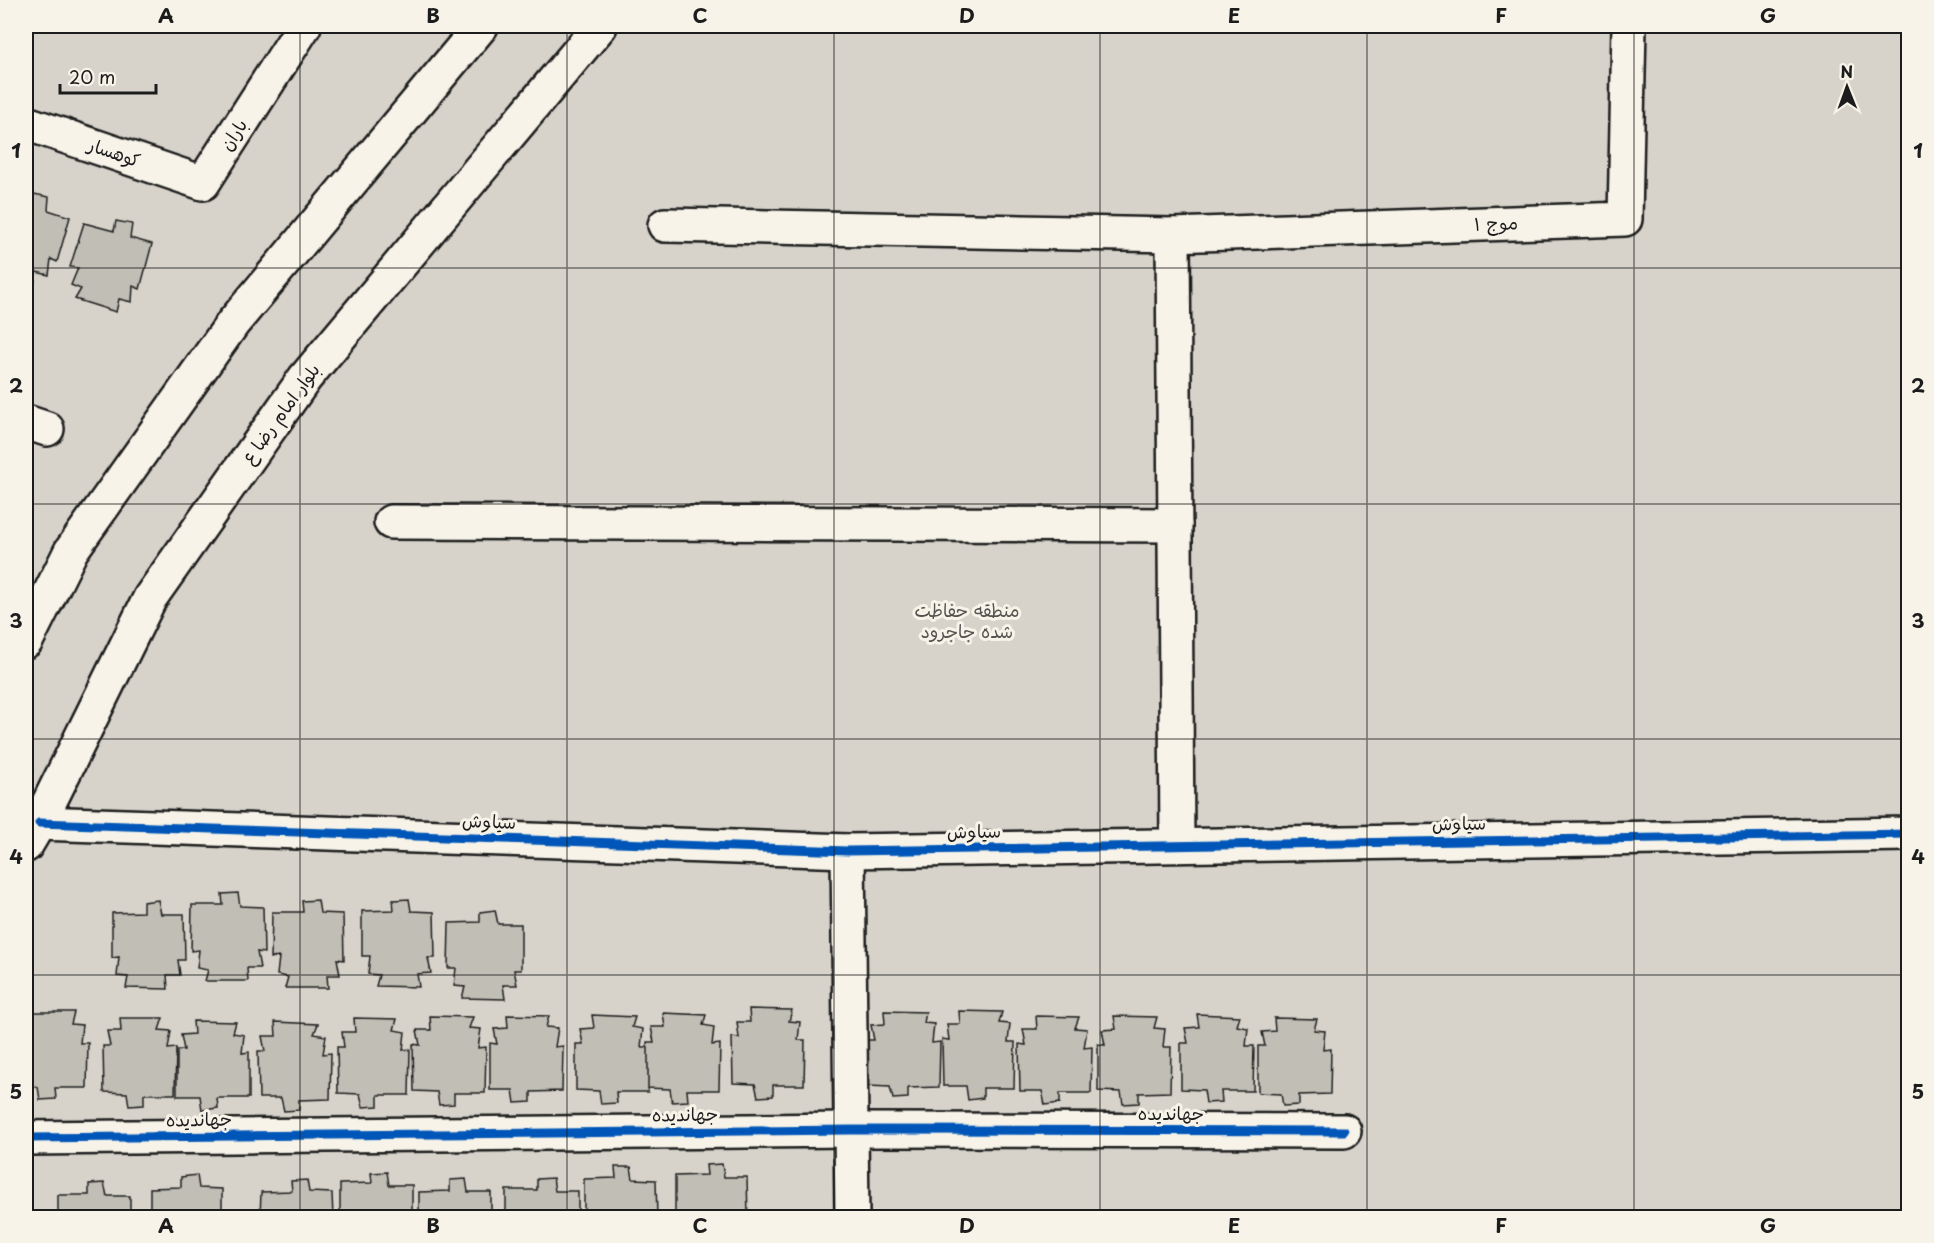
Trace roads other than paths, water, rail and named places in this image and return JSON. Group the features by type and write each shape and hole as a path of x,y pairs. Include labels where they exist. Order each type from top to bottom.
{"street":[{"name":"باران","path":"203,183 304,26"},
{"path":"26,641 71,551 233,323 481,26"},
{"name":"بلوار امام رضا ع","path":"32,834 150,598 305,378 600,26"},
{"name":"موج ۱","path":"1173,235 1625,219 1629,26"},
{"name":"کوهسار","path":"26,123 203,183"},
{"path":"665,225 1173,235 1177,845"},
{"path":"391,522 1175,525"},
{"name":"سیاوش","path":"32,834 848,851 1908,834"},
{"path":"848,851 852,1218"},
{"name":"جهاندیده","path":"26,1138 851,1130 1344,1131"}],"park label":[{"name":"منطقه حفاظت شده جاجرود","path":"967,621"}]}
